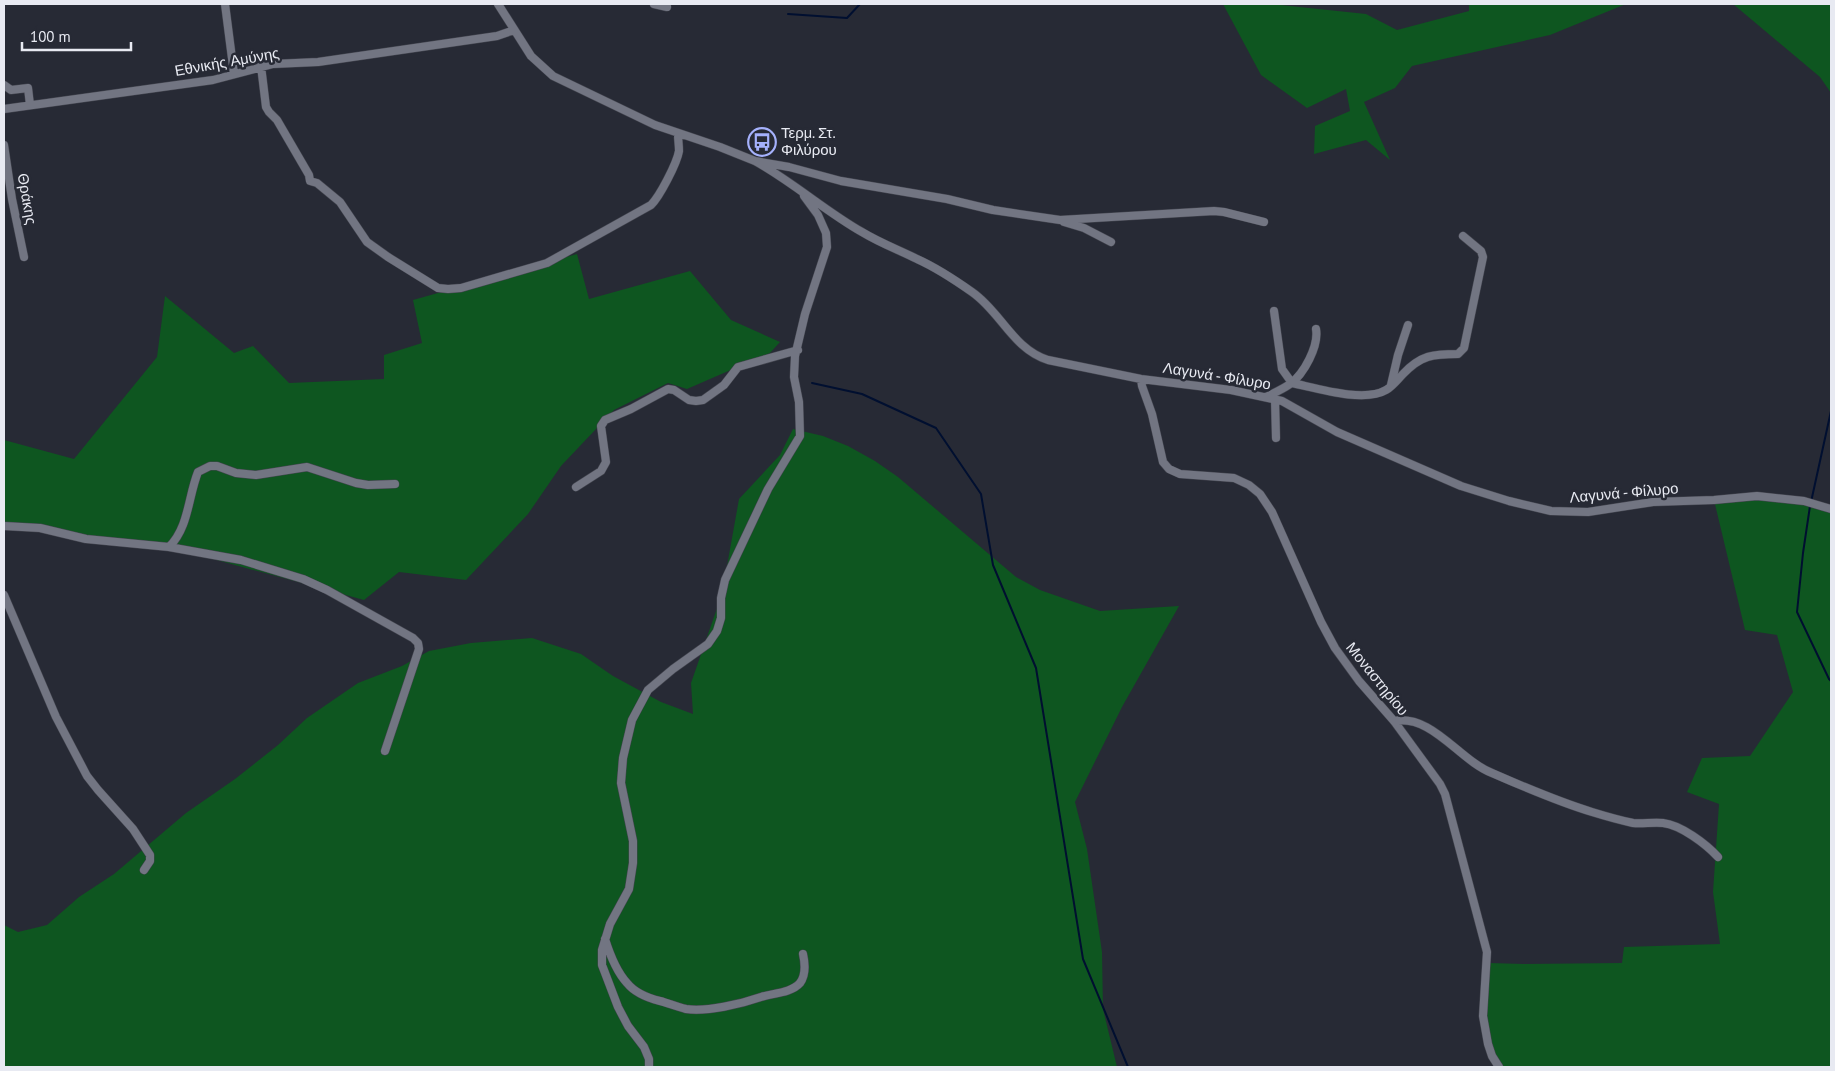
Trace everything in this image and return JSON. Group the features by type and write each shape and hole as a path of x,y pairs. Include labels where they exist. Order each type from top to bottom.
{"street":[{"path":"225,4 234,74"},
{"path":"498,4 535,60 553,76 655,125 678,134 755,161 789,167 841,181 947,199 993,210 1060,220 1084,228 1111,242"},
{"path":"654,4 667,7"},
{"name":"Εθνικής Αμύνης","path":"4,109 213,80 262,66 377,55 496,36 514,30"},
{"path":"262,66 266,107 280,125 310,181 317,184 340,202 367,242 438,288 461,288 547,263 651,205 657,200 676,160 679,146 678,134"},
{"path":"4,85 11,90 28,88 30,105"},
{"name":"Θράκης","path":"4,145 12,199 24,257"},
{"name":"Λαγυνά - Φίλυρο","path":"755,161 864,234 937,269 973,293 990,307 1017,340 1036,355 1048,360 1141,379 1231,390 1275,399 1292,405 1345,436 1461,486 1551,512 1588,512 1653,502 1714,500 1747,496 1769,496 1816,504 1831,509"},
{"path":"649,1067 649,1059 644,1048 628,1026 609,988 602,965 602,950 605,939 610,924 629,889 633,863 633,841 621,783 623,758 632,720 648,690 708,644 717,631 721,618 721,598 725,580 768,489 800,436 794,377 795,356 798,350 805,314 827,247 826,233 818,216 800,190"},
{"path":"1060,220 1214,212 1264,222"},
{"path":"1274,310 1282,369 1292,383 1357,395 1386,391 1419,359 1429,356 1458,354 1464,348 1483,257 1481,251 1463,236"},
{"path":"1390,387 1408,326"},
{"path":"1266,397 1292,383 1312,355 1316,344 1316,329"},
{"path":"576,487 597,474 606,462 601,426 605,420 632,409 668,389 674,390 689,400 696,402 703,400 724,384 738,368 798,350"},
{"name":"Μοναστηρίου","path":"1141,379 1152,414 1160,457 1164,465 1180,474 1234,478 1249,485 1260,494 1278,525 1326,634 1359,681 1394,721 1433,774 1445,794 1487,952 1483,1016 1488,1044 1492,1056 1499,1067"},
{"path":"1275,399 1276,438"},
{"path":"169,547 183,529 192,486 198,472 210,466 217,466 236,473 256,475 308,467 356,483 368,485 395,484"},
{"path":"4,526 40,528 86,539 169,547 241,560 303,580 350,601 413,638 418,643 419,649 385,751"},
{"path":"4,595 56,718 87,776 133,829 150,855 150,861 144,870"},
{"path":"1394,721 1407,720 1424,725 1483,770 1591,812 1634,823 1663,823 1671,825 1684,831 1718,857"},
{"path":"605,939 610,956 627,983 637,992 649,998 686,1009 728,1005 788,991 798,985 803,978 805,962 803,954"}],"green space":[{"path":"1223,4 1271,4 1366,14 1397,30 1469,11 1469,4 1626,4 1550,35 1412,66 1395,88 1364,102 1390,160 1366,140 1314,154 1315,126 1350,111 1346,89 1307,108 1261,75"},
{"path":"1733,4 1831,4 1831,93 1820,77"},
{"path":"577,254 589,299 690,271 731,320 780,342 770,353 687,389 668,383 614,410 561,466 528,514 466,580 399,572 364,600 169,547 4,526 4,440 74,459 157,357 165,296 234,353 253,346 289,383 384,379 384,355 422,343 413,300"},
{"path":"793,429 823,436 848,446 875,461 898,477 1016,577 1040,590 1100,611 1179,606 1122,707 1075,802 1087,849 1102,952 1103,1009 1117,1067 4,1067 4,925 18,932 47,925 79,897 114,874 186,813 235,779 278,745 307,718 358,683 402,666 429,651 471,643 532,638 581,654 613,676 661,702 693,714 691,683 722,594 739,499 780,455"},
{"path":"1757,496 1831,509 1831,1067 1499,1067 1485,1032 1488,963 1622,963 1624,947 1720,944 1713,892 1719,804 1687,792 1702,758 1750,756 1793,692 1777,635 1745,630 1714,500"}],"waterway":[{"path":"788,14 847,18 860,4"},
{"path":"812,383 862,394 936,428 981,494 993,565 1036,668 1083,959 1128,1067"},
{"path":"1811,502 1831,411"},
{"path":"1810,506 1797,612 1831,681"}],"place":[{"name":"Τερμ. Στ. Φιλύρου","path":"762,142"}]}
